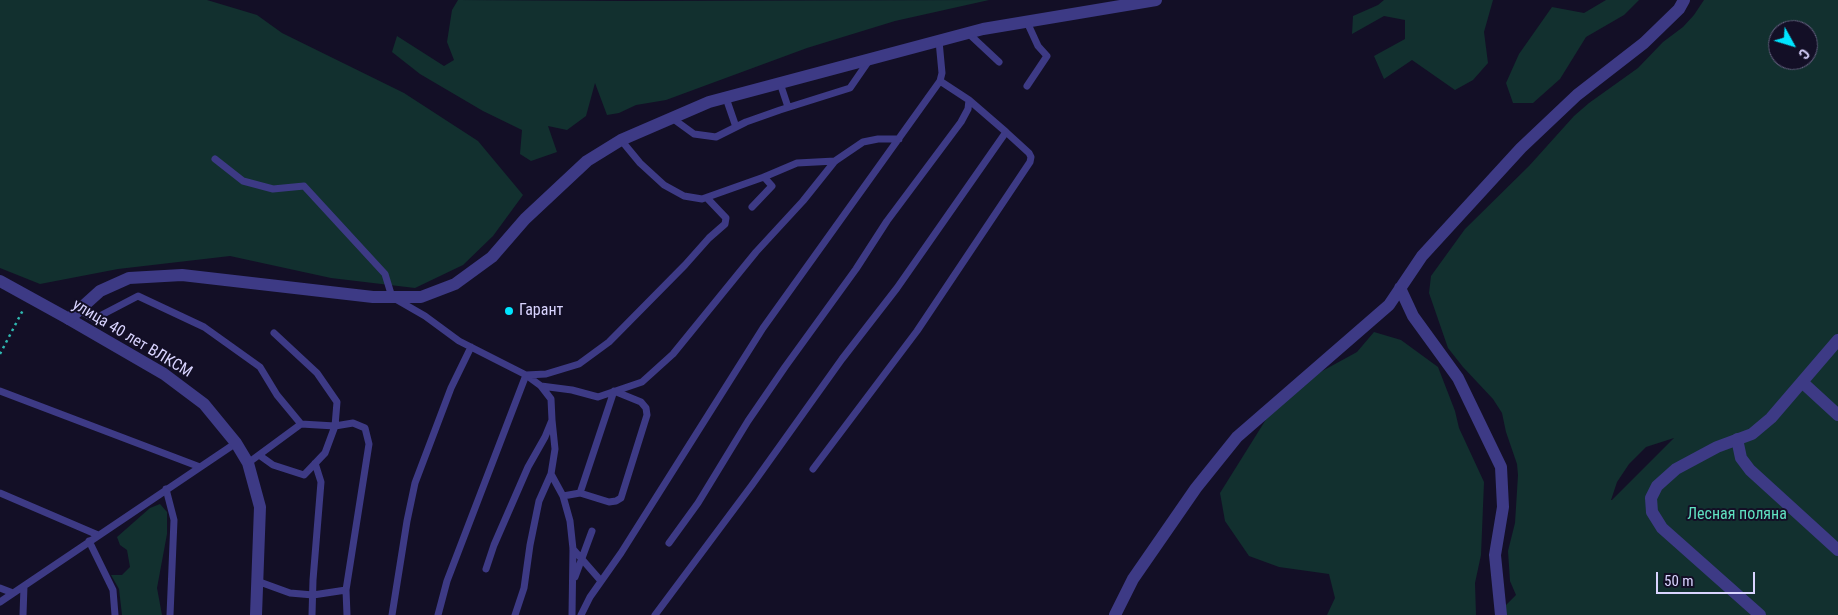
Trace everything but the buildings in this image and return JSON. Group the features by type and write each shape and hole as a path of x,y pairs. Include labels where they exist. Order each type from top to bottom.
{"street":[{"path":"69,319 100,292 129,278 182,275 373,297 421,297 455,284 492,257 525,219 587,161 620,140 709,102 968,33 1156,0"},
{"path":"1115,615 1133,579 1196,488 1237,437 1389,305 1422,256 1521,148 1577,95 1644,43 1679,9 1684,0"},
{"name":"улица 40 лет ВЛКСМ","path":"0,281 164,374 204,404 236,442 248,463 260,507 256,615"},
{"path":"1400,288 1413,316 1458,378 1501,467 1503,507 1495,556 1501,615"},
{"path":"1760,615 1662,528 1652,512 1651,498 1657,486 1676,468 1717,447 1752,434 1771,418 1838,340"},
{"path":"1802,382 1838,415"},
{"path":"1737,439 1741,458 1750,470 1838,550"}],"lane":[{"path":"1027,22 1038,46 1047,56 1027,86"},
{"path":"968,33 999,62"},
{"path":"581,615 600,581 621,553 763,328 940,81 942,73 939,41"},
{"path":"672,118 694,134 716,137 736,127 788,107 850,88 870,60"},
{"path":"814,469 917,331 1030,162 1031,157 1029,153 1006,132 969,100 940,81"},
{"path":"780,83 788,107"},
{"path":"726,98 736,127"},
{"path":"669,543 698,503 748,421 785,367 856,269 887,221 961,122 968,108 969,100"},
{"path":"655,615 752,485 842,359 898,288 1006,132"},
{"path":"541,386 572,390 598,397 642,382 673,354 756,252 803,201 835,161 863,142 878,139 899,139"},
{"path":"620,140 640,163 664,185 684,196 702,199 797,163 835,161"},
{"path":"215,159 243,181 272,189 304,186 385,274 392,297 425,316 471,347 526,375 541,386 551,399 555,449 551,474 539,501 524,588 514,615"},
{"path":"752,206 772,186 764,177"},
{"path":"526,375 546,374 579,364 609,342 709,238 725,224 726,218 707,198"},
{"path":"79,310 94,319 138,296 204,327 260,367 277,395 301,424"},
{"path":"259,455 273,465 304,474 325,452 335,426 337,402 317,373 274,333"},
{"path":"392,615 415,483 451,388 471,347"},
{"path":"438,615 447,581 526,375"},
{"path":"0,391 200,467"},
{"path":"563,496 580,493 610,502 621,498 647,415 646,408 641,402 614,391"},
{"path":"580,493 614,391"},
{"path":"486,568 528,467 552,420"},
{"path":"248,463 301,424 335,426 353,423 365,428 369,444 346,590 348,615"},
{"path":"0,602 236,442"},
{"path":"312,615 321,482 315,463"},
{"path":"551,474 563,496 570,521 574,549 572,615"},
{"path":"166,489 174,520 170,615"},
{"path":"0,493 98,535"},
{"path":"574,579 592,532"},
{"path":"89,541 113,590 114,615"},
{"path":"574,549 600,581"},
{"path":"257,581 290,593 313,595 346,590"},
{"path":"23,615 24,586"},
{"path":"0,588 13,593"}],"path":[{"path":"0,354 23,310"}],"green space":[{"path":"0,0 207,0 257,15 282,33 404,93 478,141 523,195 493,236 463,265 415,288 331,278 230,256 118,269 40,284 0,268"},
{"path":"458,0 989,0 895,21 807,48 666,100 636,105 619,113 607,115 595,83 586,116 567,130 548,126 557,152 531,161 520,154 522,130 483,111 420,74 392,52 397,36 444,66 454,60 447,42 452,10"},
{"path":"1384,0 1493,0 1484,32 1488,63 1473,80 1455,90 1412,60 1384,79 1374,56 1405,39 1405,20 1384,16 1352,34 1353,16 1378,5"},
{"path":"1606,0 1639,0 1624,15 1586,37 1560,79 1533,103 1513,103 1506,83 1519,54 1552,7 1584,13"},
{"name":"Лесная поляна","path":"1704,0 1838,0 1838,615 1506,615 1501,610 1516,595 1510,581 1508,551 1515,523 1517,464 1506,432 1502,413 1493,399 1448,348 1429,293 1431,276 1465,229 1529,166 1574,116 1638,68 1663,42 1683,27","holes":["1674,438 1612,500 1617,482 1629,464 1646,447"]},
{"path":"1374,332 1401,340 1438,367 1455,411 1459,428 1484,482 1481,555 1475,583 1476,615 1327,615 1335,598 1329,574 1279,567 1249,556 1225,521 1220,493 1275,405 1304,381 1357,352"},
{"path":"160,504 167,512 167,534 157,588 162,615 122,615 119,589 111,575 122,575 130,567 127,550 120,545 117,537 150,508"}],"place":[{"name":"Гарант","path":"509,311"}]}
